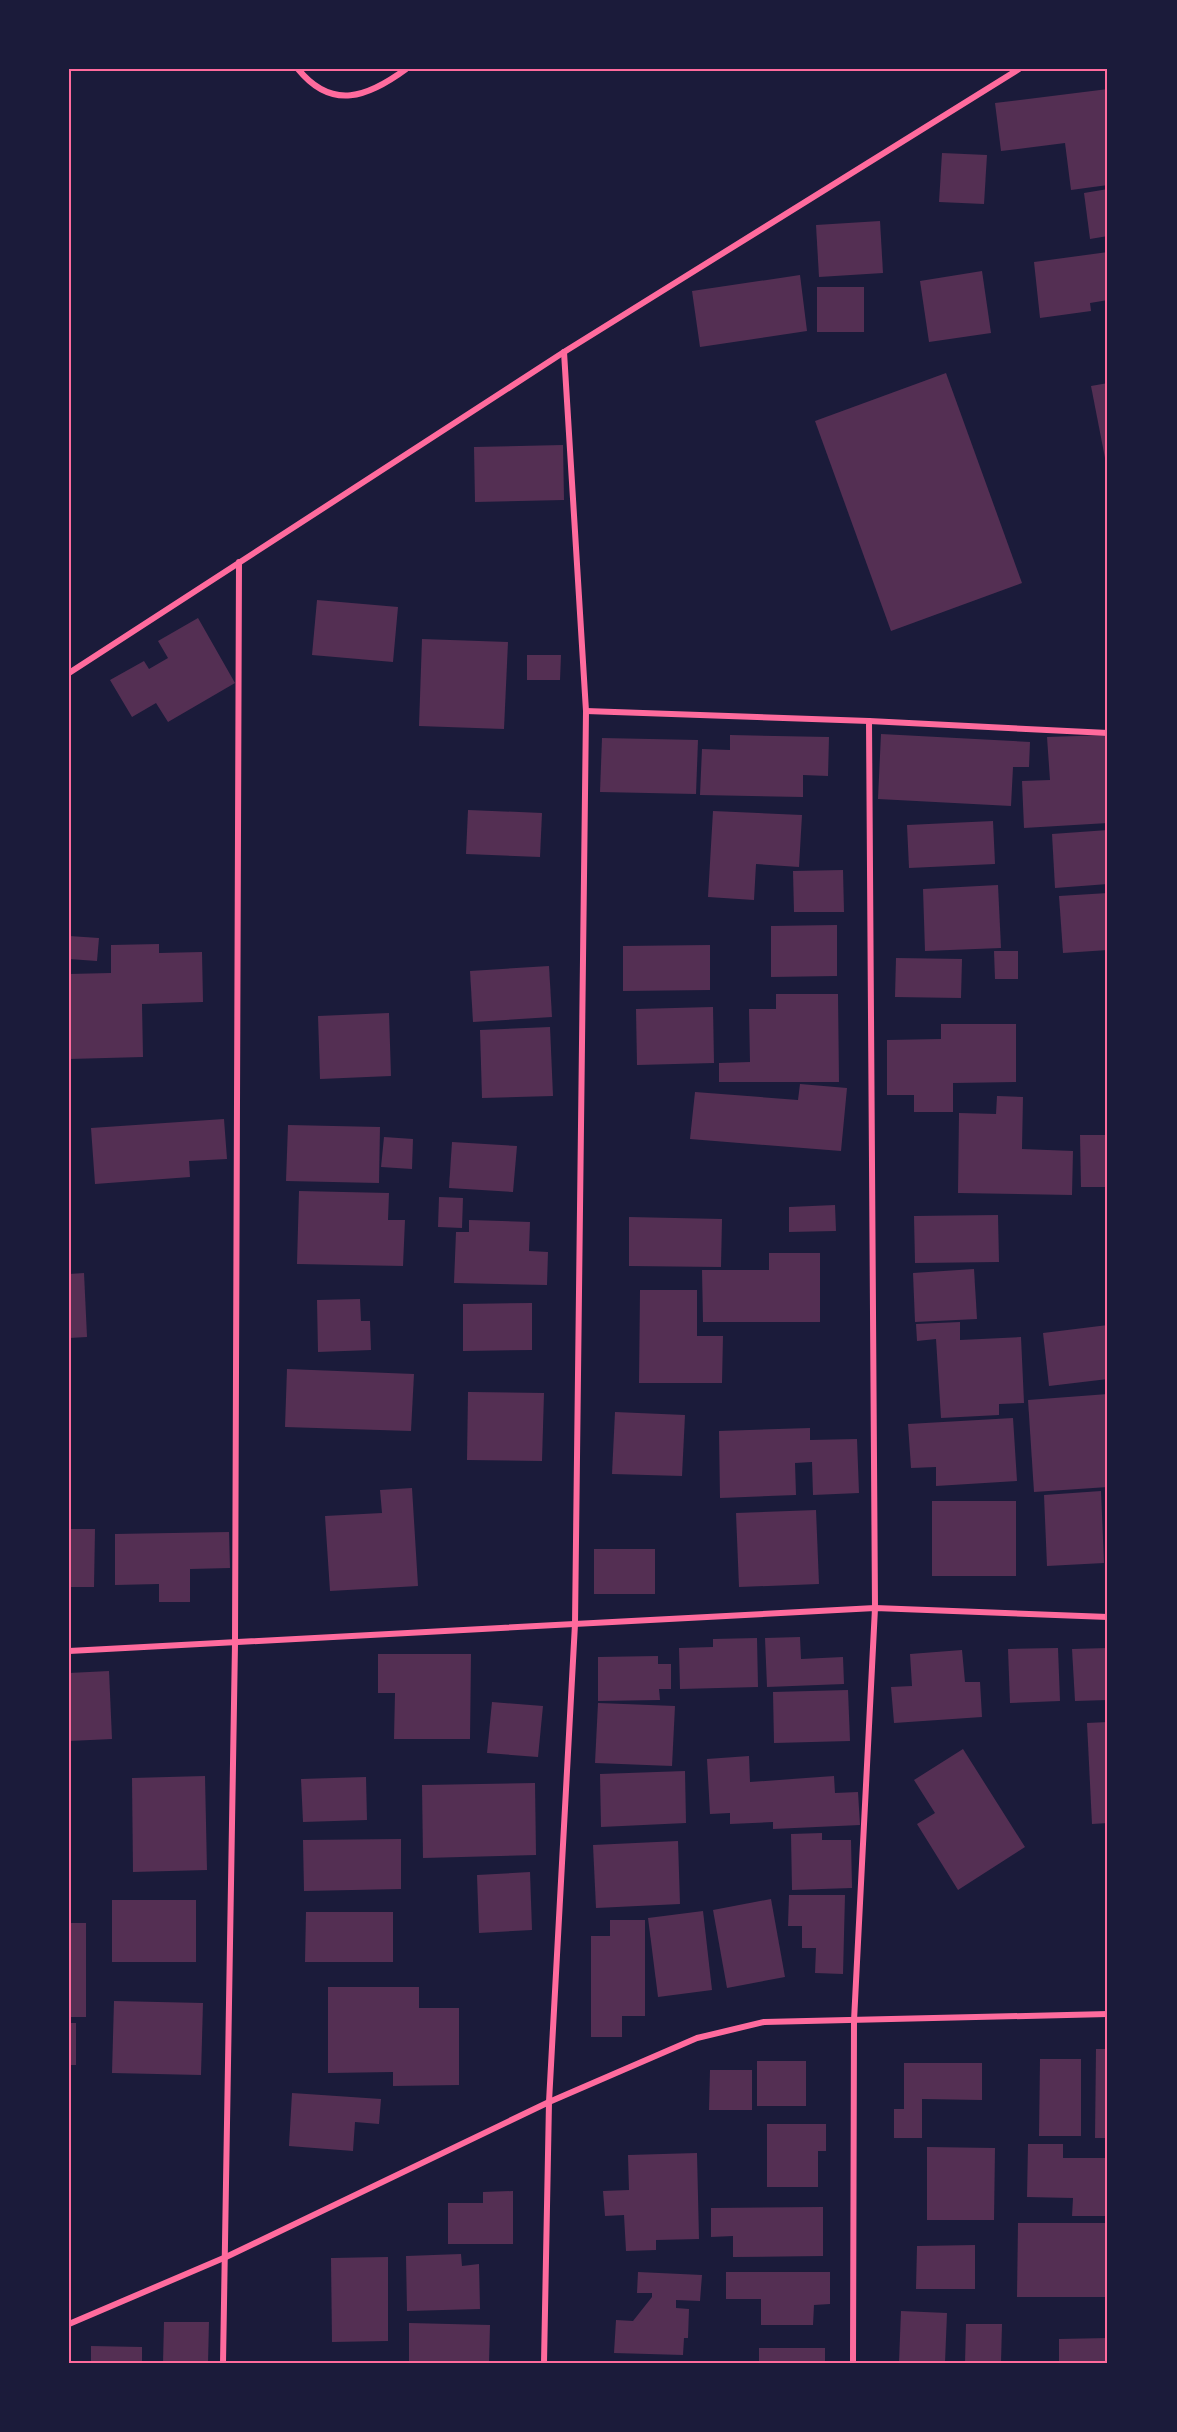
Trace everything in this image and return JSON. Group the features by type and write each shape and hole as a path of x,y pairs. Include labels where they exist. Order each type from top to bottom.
{"street":[{"path":"298,69 308,81 335,95 359,95 380,88 406,69"},
{"path":"69,673 564,352 1018,69"},
{"path":"544,2363 549,2102 575,1624 586,711 564,352"},
{"path":"224,2363 235,1644 239,562"},
{"path":"586,711 869,721 1108,733"},
{"path":"853,2363 854,2021 875,1608 869,721"},
{"path":"69,1651 235,1644 875,1608 1108,1617"},
{"path":"69,2324 226,2257 549,2102 697,2038 764,2022 1108,2014"}],"building":[{"path":"1108,89 1108,185 1071,190 1065,143 1001,151 995,103"},
{"path":"942,153 987,155 984,204 939,202"},
{"path":"1108,189 1108,236 1090,239 1084,193"},
{"path":"880,221 883,273 819,277 816,225"},
{"path":"1108,252 1108,300 1090,303 1091,311 1040,318 1034,262"},
{"path":"982,271 991,333 929,342 920,281"},
{"path":"800,275 807,331 700,347 692,291"},
{"path":"817,287 864,287 864,332 817,332"},
{"path":"946,373 1022,583 891,631 815,421"},
{"path":"1108,383 1108,457 1105,458 1091,386"},
{"path":"563,445 564,500 475,502 474,447"},
{"path":"317,600 398,607 393,662 312,655"},
{"path":"198,618 235,683 168,722 156,703 132,717 110,680 144,661 149,669 168,658 158,641"},
{"path":"422,639 508,642 504,729 419,726"},
{"path":"527,655 561,655 560,680 527,680"},
{"path":"881,734 1030,742 1029,767 1013,767 1011,806 878,799"},
{"path":"730,735 829,737 828,776 803,775 803,797 700,795 702,749 730,750"},
{"path":"1108,735 1108,823 1024,828 1022,781 1050,780 1047,737"},
{"path":"602,738 698,740 696,794 600,792"},
{"path":"468,810 542,813 540,857 466,854"},
{"path":"713,811 802,815 799,867 756,864 754,900 708,897"},
{"path":"993,821 995,864 909,868 907,825"},
{"path":"1108,830 1108,884 1055,888 1052,834"},
{"path":"843,870 844,912 794,912 793,871"},
{"path":"998,885 1001,948 925,951 923,889"},
{"path":"1108,893 1108,950 1063,953 1059,896"},
{"path":"837,925 837,976 771,977 771,926"},
{"path":"69,936 99,938 97,961 69,959"},
{"path":"159,944 159,953 202,952 203,1002 142,1004 143,1057 69,1059 69,974 111,973 111,945"},
{"path":"710,945 710,990 623,991 623,946"},
{"path":"994,951 1018,951 1018,979 995,979"},
{"path":"896,958 962,959 961,998 895,997"},
{"path":"549,966 552,1017 473,1022 470,971"},
{"path":"776,994 838,994 839,1082 719,1082 719,1063 750,1062 749,1009 776,1009"},
{"path":"713,1007 714,1063 637,1065 636,1009"},
{"path":"389,1013 391,1076 320,1079 318,1016"},
{"path":"941,1024 1016,1024 1016,1082 953,1083 953,1112 914,1112 914,1095 887,1095 887,1040 941,1039"},
{"path":"550,1027 553,1096 482,1098 480,1030"},
{"path":"800,1084 847,1088 841,1151 690,1139 695,1092 798,1100"},
{"path":"997,1096 1023,1097 1022,1149 1073,1151 1072,1195 958,1193 959,1113 996,1114"},
{"path":"224,1119 227,1159 189,1161 190,1177 95,1184 91,1128"},
{"path":"288,1125 380,1127 379,1183 286,1181"},
{"path":"1080,1135 1108,1135 1108,1187 1081,1187"},
{"path":"384,1137 413,1139 412,1169 381,1167"},
{"path":"452,1142 517,1146 513,1192 449,1188"},
{"path":"299,1191 389,1193 388,1220 405,1220 403,1266 297,1264"},
{"path":"439,1197 463,1198 462,1228 438,1227"},
{"path":"835,1205 836,1231 789,1232 789,1207"},
{"path":"998,1215 999,1262 915,1263 914,1216"},
{"path":"629,1217 722,1219 721,1267 629,1266"},
{"path":"469,1220 530,1222 529,1251 548,1252 547,1285 454,1283 456,1232 469,1232"},
{"path":"769,1253 820,1253 820,1322 703,1322 702,1270 769,1270"},
{"path":"974,1269 977,1319 915,1322 913,1273"},
{"path":"84,1273 87,1337 69,1338 69,1274"},
{"path":"640,1290 697,1290 697,1336 723,1336 722,1383 639,1383"},
{"path":"360,1299 361,1321 370,1321 371,1350 318,1352 317,1300"},
{"path":"532,1303 532,1350 463,1351 463,1304"},
{"path":"960,1322 960,1340 1021,1337 1024,1403 999,1404 999,1415 941,1418 936,1339 917,1341 916,1324"},
{"path":"1108,1325 1108,1379 1049,1386 1043,1333"},
{"path":"287,1369 414,1374 411,1431 285,1427"},
{"path":"468,1392 544,1393 542,1461 467,1460"},
{"path":"1108,1394 1108,1487 1034,1492 1028,1400"},
{"path":"615,1412 685,1415 682,1476 612,1474"},
{"path":"1013,1418 1017,1481 936,1486 936,1467 911,1468 908,1424"},
{"path":"810,1428 810,1440 857,1439 859,1493 813,1495 812,1462 795,1463 796,1495 720,1498 719,1431"},
{"path":"412,1488 418,1586 330,1591 325,1516 382,1513 380,1490"},
{"path":"1101,1491 1104,1563 1047,1566 1044,1495"},
{"path":"932,1501 1016,1501 1016,1576 932,1576"},
{"path":"816,1510 819,1584 739,1587 736,1513"},
{"path":"69,1529 95,1529 94,1587 69,1587"},
{"path":"229,1532 230,1568 190,1569 190,1602 159,1602 159,1584 115,1585 115,1534"},
{"path":"594,1549 655,1549 655,1594 594,1594"},
{"path":"800,1637 801,1659 843,1657 844,1684 767,1687 765,1638"},
{"path":"757,1638 758,1687 680,1689 679,1648 713,1647 713,1639"},
{"path":"1058,1648 1060,1701 1010,1703 1008,1649"},
{"path":"1108,1648 1108,1700 1075,1701 1072,1649"},
{"path":"962,1650 965,1682 980,1682 982,1717 894,1723 891,1687 912,1686 910,1654"},
{"path":"378,1654 471,1654 470,1739 394,1739 395,1693 378,1693"},
{"path":"658,1656 658,1664 671,1664 671,1689 659,1689 660,1700 598,1701 598,1657"},
{"path":"109,1671 112,1739 69,1741 69,1673"},
{"path":"848,1690 850,1741 774,1743 773,1692"},
{"path":"492,1702 543,1706 538,1757 487,1753"},
{"path":"598,1703 675,1706 672,1766 595,1763"},
{"path":"1108,1722 1108,1823 1092,1824 1087,1723"},
{"path":"963,1749 1025,1847 958,1890 917,1824 935,1813 914,1780"},
{"path":"749,1756 750,1782 834,1776 835,1793 858,1792 860,1825 773,1829 773,1822 730,1824 730,1813 710,1814 707,1759"},
{"path":"685,1771 686,1823 601,1827 600,1774"},
{"path":"205,1776 207,1870 133,1872 132,1778"},
{"path":"366,1777 367,1820 303,1822 301,1779"},
{"path":"535,1783 536,1855 423,1858 422,1785"},
{"path":"822,1833 822,1840 851,1840 852,1888 792,1890 791,1834"},
{"path":"401,1839 401,1889 304,1891 303,1840"},
{"path":"678,1841 680,1904 596,1908 593,1845"},
{"path":"530,1872 532,1930 479,1933 477,1875"},
{"path":"789,1895 845,1895 843,1974 815,1973 816,1948 802,1948 802,1926 788,1926"},
{"path":"771,1899 785,1977 727,1988 713,1910"},
{"path":"112,1900 196,1900 196,1962 112,1962"},
{"path":"703,1911 712,1990 658,1997 648,1918"},
{"path":"306,1912 393,1912 393,1962 305,1962"},
{"path":"610,1920 645,1920 645,2016 622,2016 622,2037 591,2037 591,1936 610,1936"},
{"path":"69,1923 86,1923 86,2017 69,2017"},
{"path":"328,1987 419,1987 419,2008 459,2008 459,2085 393,2086 393,2072 328,2073"},
{"path":"114,2001 203,2003 201,2075 112,2073"},
{"path":"69,2023 76,2023 76,2065 69,2065"},
{"path":"1096,2049 1108,2049 1108,2138 1095,2138"},
{"path":"1040,2059 1081,2059 1081,2136 1039,2136"},
{"path":"757,2061 806,2061 806,2106 757,2106"},
{"path":"904,2063 982,2063 982,2100 922,2099 922,2138 894,2138 894,2109 904,2109"},
{"path":"710,2070 752,2070 752,2110 709,2110"},
{"path":"292,2093 381,2099 379,2124 355,2122 353,2151 289,2146"},
{"path":"767,2124 826,2124 826,2151 818,2151 818,2187 767,2187"},
{"path":"1028,2144 1063,2144 1063,2158 1108,2158 1108,2216 1072,2216 1073,2198 1027,2197"},
{"path":"927,2147 995,2148 994,2220 927,2220"},
{"path":"697,2153 699,2239 656,2240 656,2250 626,2251 624,2215 605,2216 603,2191 629,2190 628,2155"},
{"path":"513,2191 513,2244 448,2244 448,2203 483,2203 483,2192"},
{"path":"823,2207 823,2256 733,2257 733,2236 711,2237 711,2208"},
{"path":"1018,2223 1108,2223 1108,2297 1017,2297"},
{"path":"975,2245 975,2289 916,2289 917,2246"},
{"path":"461,2254 462,2266 479,2264 480,2309 407,2311 406,2256"},
{"path":"388,2257 388,2341 332,2342 331,2258"},
{"path":"638,2272 702,2275 700,2301 676,2300 676,2308 689,2309 688,2338 684,2338 683,2355 614,2353 616,2320 633,2321 652,2297 652,2293 637,2293"},
{"path":"726,2272 830,2272 830,2304 814,2305 813,2325 761,2325 761,2299 726,2299"},
{"path":"901,2311 947,2313 945,2363 899,2363"},
{"path":"164,2322 209,2322 208,2363 163,2363"},
{"path":"409,2323 490,2325 489,2363 409,2363"},
{"path":"966,2324 1002,2324 1001,2363 965,2363"},
{"path":"1108,2338 1108,2363 1059,2363 1059,2339"},
{"path":"91,2346 142,2347 142,2363 91,2363"},
{"path":"759,2348 825,2348 825,2363 759,2363"}]}
